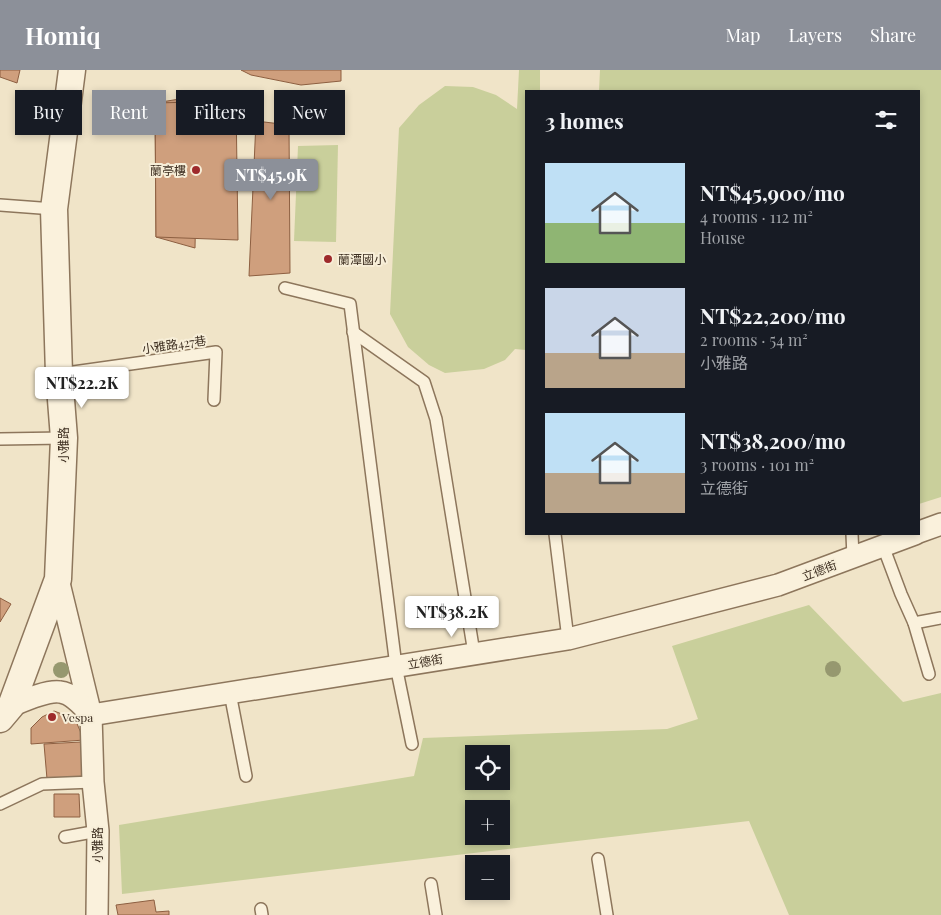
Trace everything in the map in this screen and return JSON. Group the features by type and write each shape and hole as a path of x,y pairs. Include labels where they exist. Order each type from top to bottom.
{"street":[{"name":"小雅路","path":"4,708 58,578 64,438 59,374 54,209 72,70"},
{"path":"920,532 941,524"},
{"name":"立德街","path":"91,715 568,639 778,585 912,535"},
{"path":"58,578 91,715"},
{"path":"4,708 35,696 60,692 77,700 91,715"},
{"name":"小雅路","path":"91,715 93,782 98,830 97,915"}],"lane":[{"path":"0,205 54,209"},
{"path":"285,288 350,304 396,666 412,744"},
{"path":"353,332 424,382 436,419 474,653"},
{"name":"小雅路427巷","path":"59,374 216,352 214,400"},
{"path":"0,439 64,438"},
{"path":"555,535 568,639"},
{"path":"852,535 853,557"},
{"path":"883,546 914,623 930,674"},
{"path":"914,623 941,618"},
{"path":"230,693 246,776"},
{"path":"0,804 42,784 93,782"},
{"path":"66,836 98,830"},
{"path":"598,859 608,915"},
{"path":"431,884 436,915"}],"green space":[{"path":"519,70 540,70 540,90 525,90 525,350 515,349 505,360 484,369 445,373 429,365 408,347 390,314 399,128 419,105 445,86 473,87 496,95 517,109"},
{"path":"600,70 941,70 941,497 920,504 920,90 599,90"},
{"path":"338,145 336,242 294,241 298,146"},
{"path":"809,605 903,702 941,693 941,915 789,915 749,821 122,894 119,825 414,776 423,738 667,729 698,719 672,646"}],"building":[{"path":"0,70 20,70 17,83 0,77"},
{"path":"241,70 341,70 341,81 301,85 251,75"},
{"path":"176,100 176,135 197,135 195,248 156,237 155,135 166,135 166,101"},
{"name":"蘭亭樓","path":"176,102 176,135 236,135 238,240 156,237 155,135 166,135 166,103"},
{"path":"264,122 274,123 274,135 289,135 290,273 249,276 255,135 264,135"},
{"path":"0,598 11,604 0,622"},
{"path":"54,711 75,719 84,740 31,744 31,728 42,717"},
{"path":"81,742 84,777 47,779 44,744"},
{"path":"54,794 79,794 80,817 54,817"},
{"path":"154,900 156,912 169,911 169,915 118,915 116,905"}],"place":[{"name":"蘭亭樓","path":"196,170"},
{"name":"蘭潭國小","path":"328,259"},
{"name":"Vespa","path":"52,717"}]}
